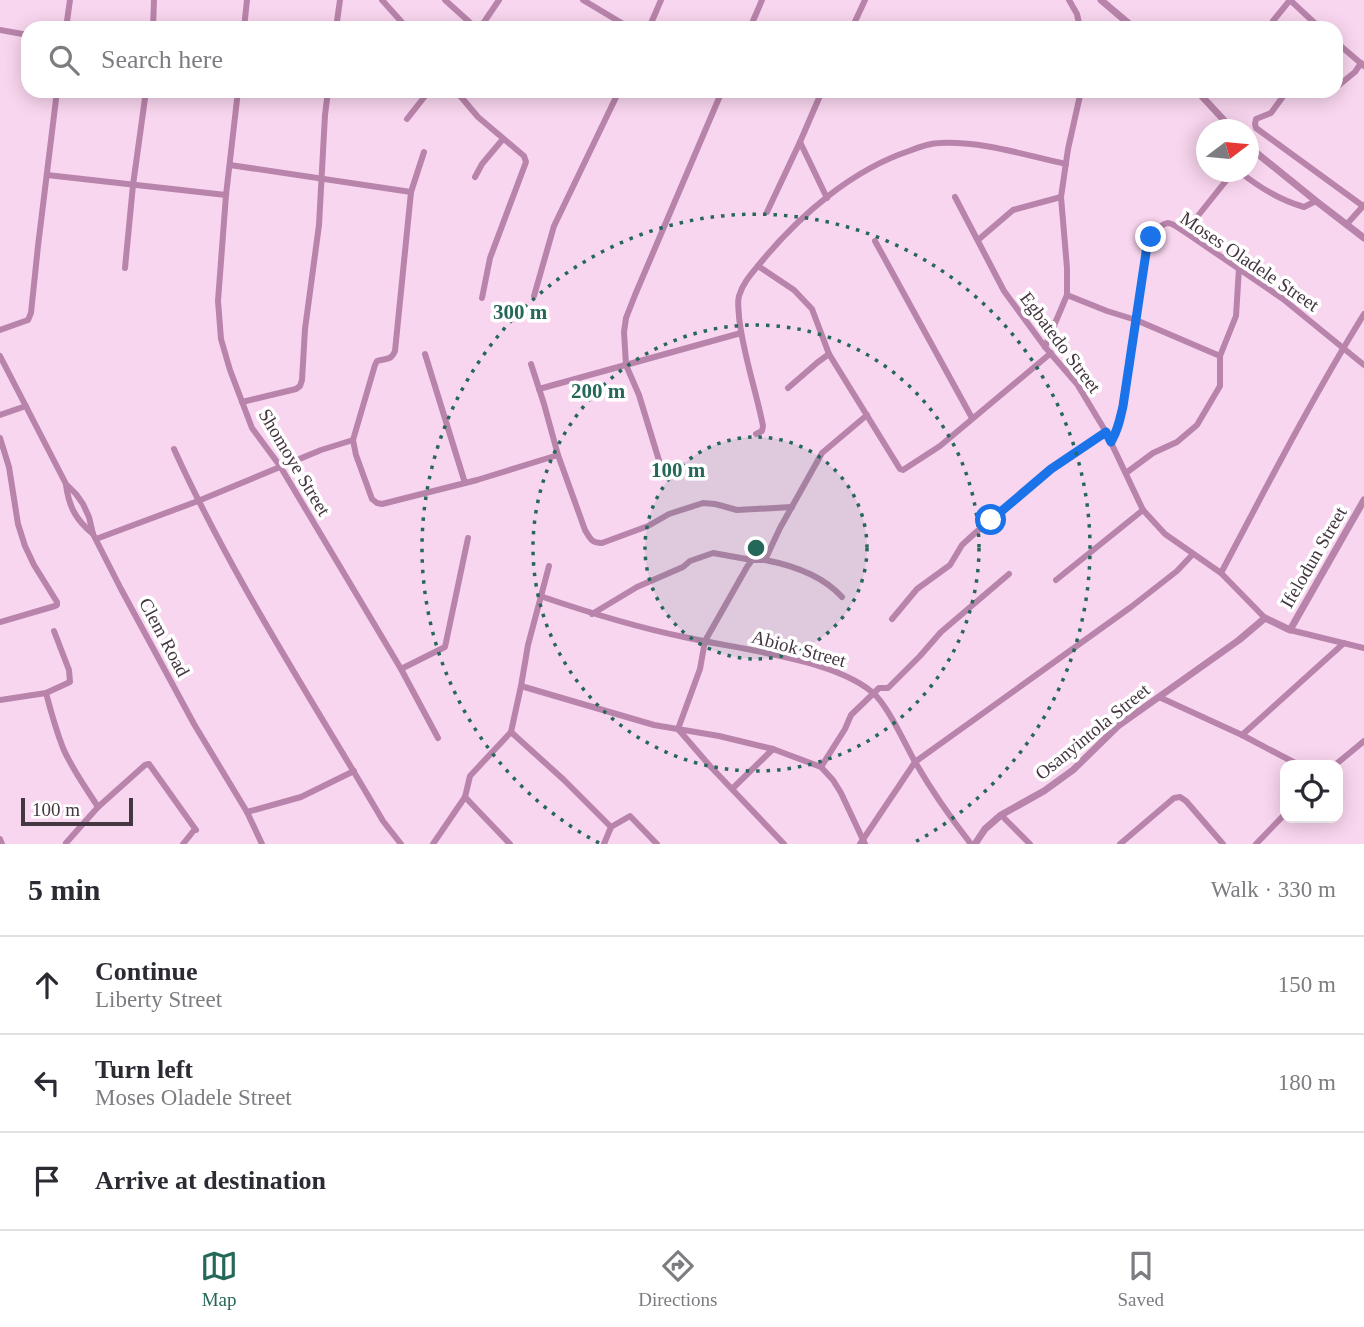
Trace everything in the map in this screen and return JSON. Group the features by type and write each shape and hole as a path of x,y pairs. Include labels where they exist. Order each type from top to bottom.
{"street":[{"path":"67,21 70,0"},
{"path":"153,21 154,0"},
{"path":"245,21 247,0"},
{"path":"337,21 340,0"},
{"path":"382,0 401,21"},
{"path":"445,0 470,21"},
{"path":"483,21 499,0"},
{"path":"583,0 618,21"},
{"path":"652,21 661,0"},
{"path":"753,21 762,0"},
{"path":"855,21 865,0"},
{"path":"1069,0 1078,21"},
{"path":"1101,0 1126,21"},
{"path":"1273,21 1290,0 1312,21"},
{"path":"0,30 21,34"},
{"path":"1343,48 1362,65 1343,82"},
{"path":"0,330 30,317 56,98"},
{"path":"125,268 145,98"},
{"name":"Shomoye Street","path":"237,98 218,301 221,339 230,370 252,428 280,466 401,668 438,738"},
{"path":"242,402 300,386 319,225 328,98"},
{"path":"407,119 424,98"},
{"path":"461,98 470,109 524,156 526,162 490,258 482,298"},
{"path":"534,296 554,226 616,98"},
{"path":"661,467 639,395 626,365 624,331 631,306 719,98"},
{"path":"767,212 819,98"},
{"path":"1045,347 1067,295 1061,197 1080,98"},
{"path":"1203,98 1223,119"},
{"path":"1256,119 1271,113 1282,98"},
{"path":"1259,130 1364,206 1347,224"},
{"path":"475,177 503,139"},
{"path":"800,142 827,198"},
{"path":"756,435 762,431 763,426 741,333 738,299 750,274 797,222 827,198 882,162 932,144 982,145 1066,164"},
{"path":"424,152 411,192 395,351 393,357 377,361 375,365 353,440 372,499 382,504 558,455"},
{"path":"1259,156 1364,238"},
{"path":"230,165 411,192"},
{"path":"47,175 226,195"},
{"path":"1185,232 1225,182"},
{"path":"1254,182 1291,204 1304,207 1315,201"},
{"name":"Egbatedo Street","path":"955,197 1004,291 1045,347 1077,384 1106,432 1143,510 1165,534 1221,573 1265,618"},
{"path":"978,240 1013,210 1061,197"},
{"name":"Moses Oladele Street","path":"1111,442 1119,425 1147,246 1151,237 1167,223 1185,232 1283,299 1364,365"},
{"path":"876,241 972,418"},
{"path":"758,266 794,290 812,309 830,355 903,470 940,446 1051,353"},
{"path":"1126,473 1153,453 1177,442 1197,425 1220,386 1220,356 1236,316 1239,268"},
{"path":"1067,295 1136,320 1220,356"},
{"path":"1221,573 1343,347 1364,314"},
{"path":"539,389 741,333"},
{"path":"425,354 465,483"},
{"path":"788,388 830,355"},
{"name":"Clem Road","path":"0,356 66,484 83,504 94,536 194,724 247,812 262,844"},
{"path":"531,364 558,455 590,540 603,543 648,526 669,514 703,503 737,510 792,507"},
{"path":"0,415 26,406"},
{"path":"765,560 822,453 867,415"},
{"path":"892,619 917,589 950,565 962,545 975,533 1051,469 1106,432"},
{"path":"0,438 9,467 18,524 25,546 57,605 0,622"},
{"path":"66,484 73,513 80,524 94,536 198,501 280,466 353,440"},
{"path":"174,449 231,565 383,821 401,844"},
{"name":"Ifelodun Street","path":"1290,629 1364,500"},
{"path":"1056,580 1143,510"},
{"path":"401,668 445,647 468,538"},
{"path":"592,614 637,587 713,553 765,560 798,569 816,577 842,597"},
{"path":"863,843 915,762 1131,607 1177,571 1193,554"},
{"path":"678,729 700,669 705,641 752,560"},
{"path":"433,844 465,797 470,776 511,732 528,645 550,566"},
{"path":"821,767 851,715 879,688 888,688 941,632 1009,575"},
{"name":"Abiok Street","path":"540,596 592,614 794,659 853,680 874,693 941,805 973,844"},
{"path":"1265,618 1290,629 1364,648"},
{"name":"Osanyintola Street","path":"973,844 1001,815 1044,791 1073,770 1118,726 1239,640 1265,618"},
{"path":"0,700 46,694 71,682 54,631"},
{"path":"1241,735 1344,643"},
{"path":"521,686 654,725 773,749 821,767 841,793 863,843"},
{"path":"46,694 64,750 98,807"},
{"path":"1159,697 1289,760"},
{"path":"678,729 784,844"},
{"path":"511,732 611,827"},
{"path":"1341,760 1364,741"},
{"path":"732,789 773,749"},
{"path":"66,843 98,807 149,764 196,830 183,844"},
{"path":"247,812 301,797 354,771"},
{"path":"465,797 510,844"},
{"path":"1121,844 1174,798 1180,797 1223,844"},
{"path":"1001,815 1030,844"},
{"path":"604,844 611,827 630,816 657,844"},
{"path":"1256,844 1280,819"},
{"path":"0,839 2,844"}],"route":[{"path":"991,520 1051,469 1106,432 1111,442 1116,435 1123,406 1147,246 1151,237"}]}
